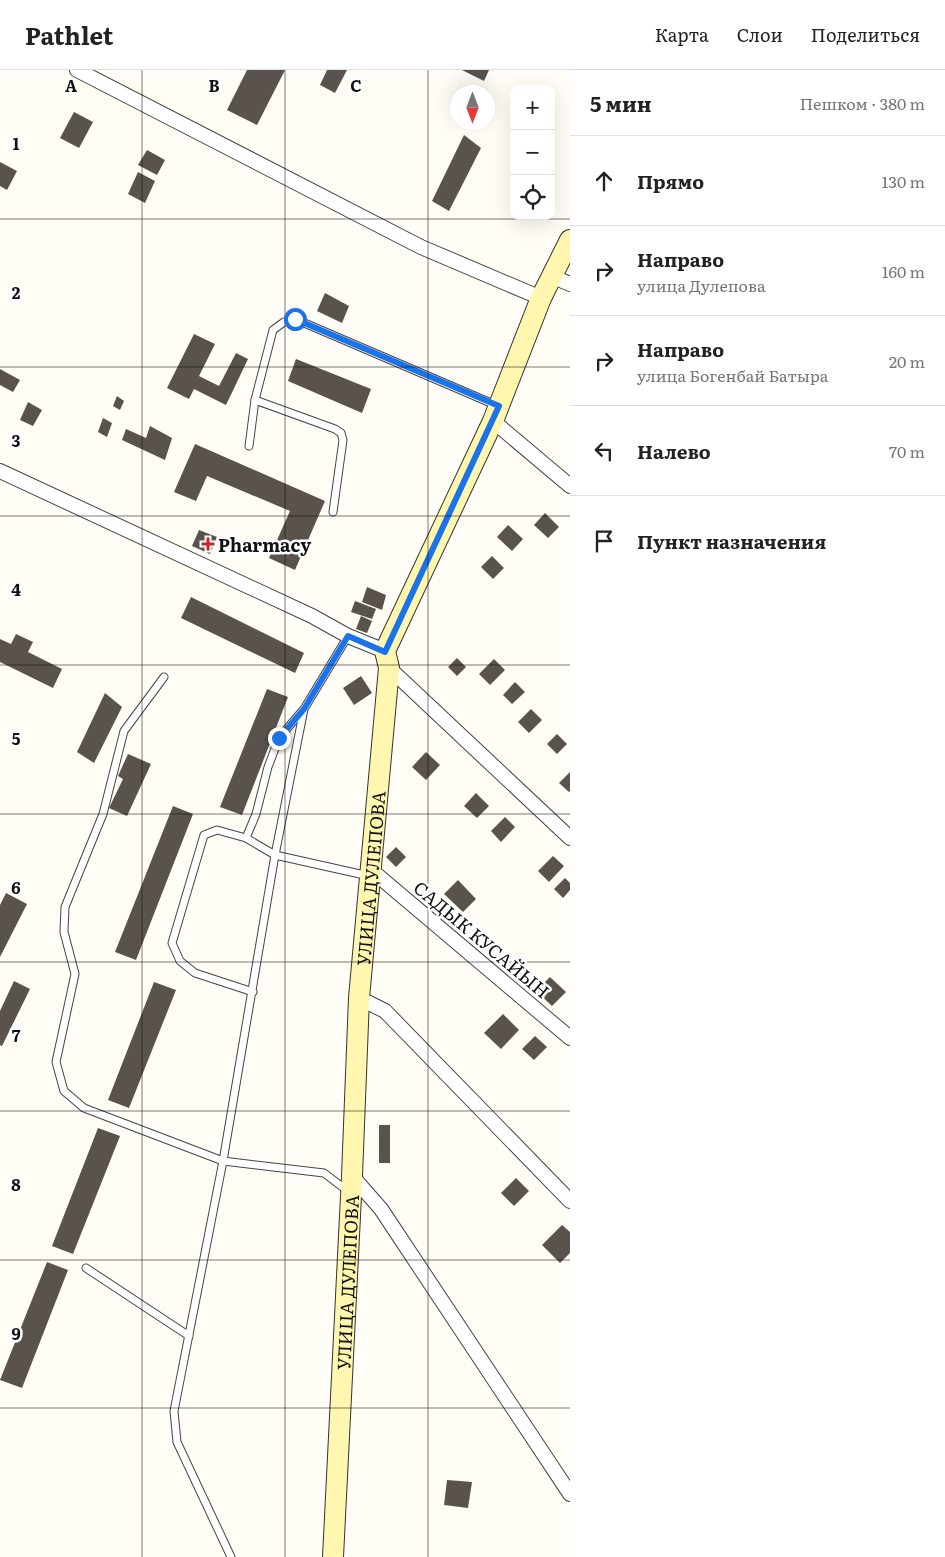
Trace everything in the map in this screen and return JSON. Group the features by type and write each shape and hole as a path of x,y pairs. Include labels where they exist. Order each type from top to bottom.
{"street":[{"path":"77,70 421,247 541,298"},
{"name":"УЛИЦА ДУЛЕПОВА","path":"333,1557 352,1185 359,998 387,660 496,414 541,298 570,240"},
{"path":"551,276 570,284"},
{"path":"496,414 570,486"},
{"path":"0,471 312,616 387,660 570,838"},
{"name":"САДЫК КУСАЙЫН","path":"370,872 570,1038"},
{"path":"359,998 385,1011 570,1201"},
{"path":"352,1185 381,1209 570,1494"}],"lane":[{"path":"249,446 255,400 273,330 284,322 295,319 496,414"},
{"path":"255,400 335,429 340,433 343,440 334,512"},
{"path":"246,838 256,814 268,767 279,738 304,709 348,636"},
{"path":"164,677 124,731 103,814 65,906 64,932 75,974 56,1062 64,1091 84,1108 224,1161 324,1173 352,1185"},
{"path":"231,1557 177,1442 174,1411 224,1161 276,855 304,709"},
{"path":"253,992 195,973 180,961 172,943 204,835 217,830 246,838 276,855 370,872"},
{"path":"86,1268 189,1336"}],"building":[{"path":"247,70 285,70 257,125 227,110"},
{"path":"327,70 347,70 335,93 320,85"},
{"path":"462,70 489,70 484,81"},
{"path":"74,112 93,122 79,148 60,138"},
{"path":"464,135 481,148 449,211 432,201"},
{"path":"147,150 165,160 157,175 138,165"},
{"path":"0,162 17,171 7,190 0,186"},
{"path":"138,172 155,181 145,203 128,194"},
{"path":"325,293 349,306 342,323 317,311"},
{"path":"194,334 215,344 199,376 219,386 236,353 248,359 226,405 194,389 189,399 167,388"},
{"path":"296,359 371,389 362,413 288,381"},
{"path":"0,369 20,380 13,392 0,385"},
{"path":"117,396 124,401 120,410 113,406"},
{"path":"28,402 42,410 33,426 20,420"},
{"path":"103,418 112,423 107,437 98,432"},
{"path":"150,426 172,438 165,460 122,440 126,429 146,438"},
{"path":"195,444 325,501 295,570 269,558 290,511 207,476 196,501 174,492"},
{"path":"545,513 559,527 548,538 534,525"},
{"path":"508,525 523,539 512,551 497,537"},
{"path":"199,530 217,537 210,554 192,546"},
{"path":"492,556 504,568 493,579 481,567"},
{"path":"367,587 386,595 382,610 362,602"},
{"path":"191,597 304,653 295,673 181,618"},
{"path":"355,601 376,609 372,619 351,612"},
{"path":"361,616 372,621 367,633 356,629"},
{"path":"16,634 33,642 28,652 62,669 53,688 0,662 0,639 11,644"},
{"path":"457,658 466,667 457,676 448,667"},
{"path":"494,659 505,670 490,685 479,674"},
{"path":"361,676 372,693 354,705 343,688"},
{"path":"515,682 525,692 512,704 503,695"},
{"path":"267,689 288,697 242,815 220,807"},
{"path":"105,693 122,707 94,763 77,752"},
{"path":"531,709 542,720 529,733 518,722"},
{"path":"557,734 567,744 557,754 547,744"},
{"path":"426,752 440,765 426,780 412,767"},
{"path":"128,754 151,764 127,816 109,808 123,779 118,776"},
{"path":"570,772 570,791 569,792 559,783"},
{"path":"476,793 489,806 477,818 464,806"},
{"path":"173,806 193,814 136,960 115,952"},
{"path":"505,817 515,827 501,842 491,831"},
{"path":"396,847 406,857 396,867 386,857"},
{"path":"553,856 564,866 549,882 538,871"},
{"path":"565,878 570,883 570,890 563,898 554,889"},
{"path":"458,880 476,899 463,912 444,894"},
{"path":"6,893 27,904 0,957 0,905"},
{"path":"550,977 566,992 552,1006 536,991"},
{"path":"14,981 30,989 2,1046 0,1045 0,1011"},
{"path":"154,982 176,990 129,1108 108,1100"},
{"path":"503,1014 519,1030 501,1049 484,1033"},
{"path":"535,1036 547,1047 534,1060 522,1049"},
{"path":"379,1125 390,1125 390,1163 379,1163"},
{"path":"98,1128 120,1136 73,1254 52,1246"},
{"path":"516,1178 529,1191 514,1206 501,1193"},
{"path":"562,1225 570,1232 570,1253 560,1263 542,1245"},
{"path":"47,1262 68,1270 22,1388 0,1380"},
{"path":"447,1480 472,1482 468,1508 444,1505"}],"place":[{"name":"Pharmacy","path":"208,544"}],"route":[{"path":"279,738 304,709 348,636 385,652 499,406 295,319"}]}
